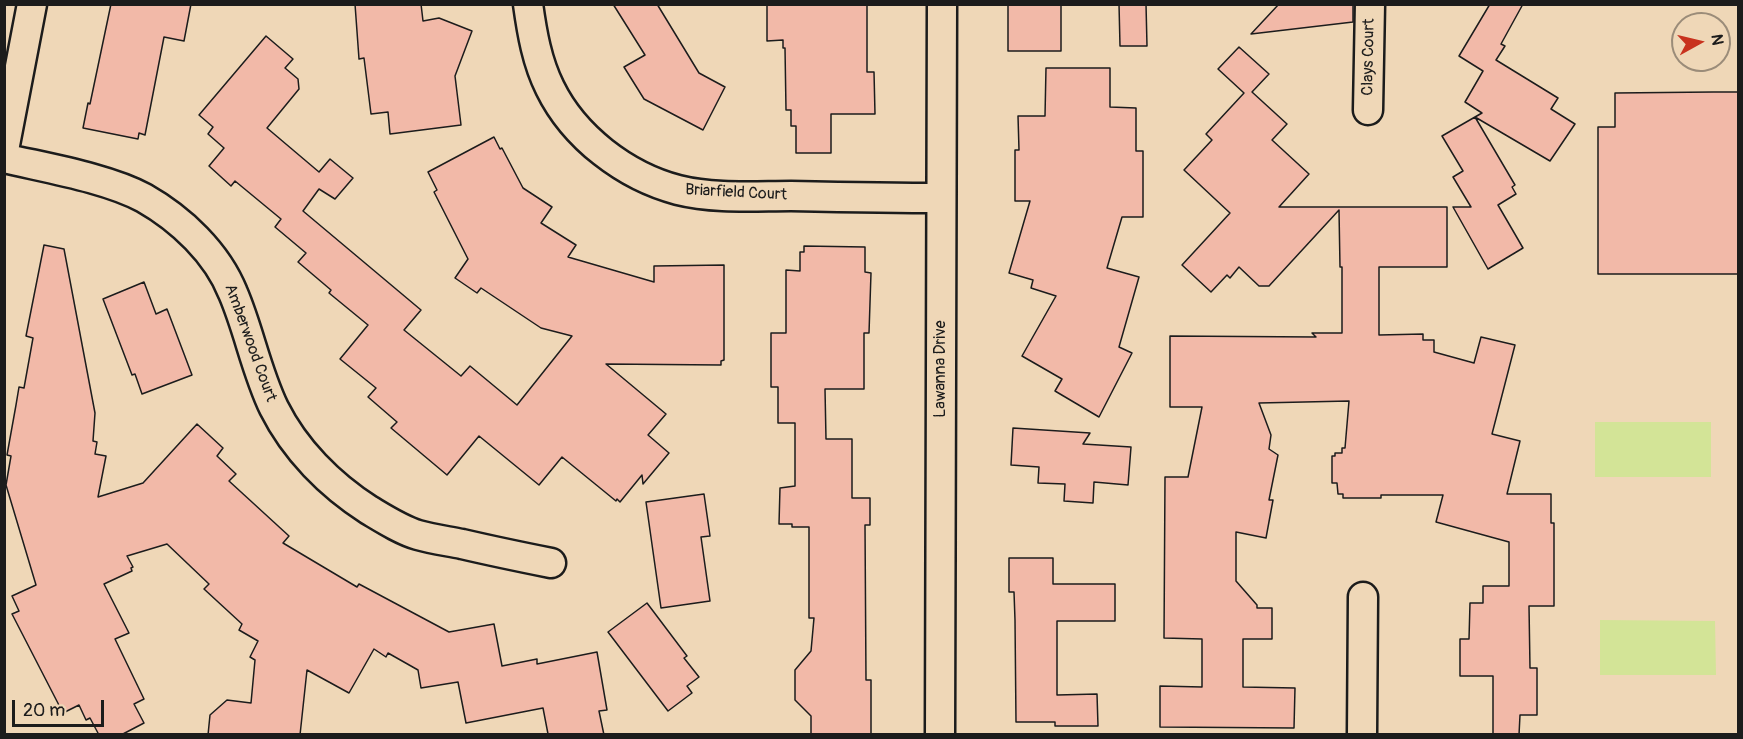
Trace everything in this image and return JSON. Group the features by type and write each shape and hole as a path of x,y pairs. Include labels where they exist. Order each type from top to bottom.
{"street":[{"path":"4,150 32,4"},
{"name":"Briarfield Court","path":"528,4 535,45 550,87 565,112 584,134 632,173 679,190 721,195 941,198"},
{"name":"Lawanna Drive","path":"940,735 942,4"},
{"name":"Clays Court","path":"1368,110 1370,4"},
{"name":"Amberwood Court","path":"4,158 121,188 161,209 189,231 218,266 233,291 263,384 289,436 308,458 348,496 370,511 417,535 551,563"},
{"path":"1362,735 1363,597"}],"green space":[{"path":"1595,422 1711,422 1711,477 1595,477"},
{"path":"1600,620 1715,621 1716,675 1600,675"}],"building":[{"path":"111,4 191,4 184,41 164,37 145,135 139,133 138,139 83,128"},
{"path":"355,4 421,4 423,21 439,18 472,31 455,76 461,125 390,134 388,112 371,114 364,58 359,59"},
{"path":"613,4 657,4 699,73 725,87 703,130 644,99 624,67 645,55"},
{"path":"767,4 867,4 867,72 874,72 875,114 831,114 831,153 796,153 796,126 791,126 791,110 786,110 785,48 783,48 783,40 767,41"},
{"path":"1008,4 1061,4 1061,51 1008,51"},
{"path":"1119,4 1146,4 1147,46 1120,46"},
{"path":"1279,4 1353,4 1353,22 1251,34"},
{"path":"1490,4 1523,4 1501,44 1505,46 1496,60 1558,98 1551,109 1575,124 1550,161 1475,117 1482,113 1465,102 1483,71 1459,56"},
{"path":"266,36 293,59 285,68 298,79 299,89 267,128 319,172 330,159 353,178 335,199 319,189 303,211 421,310 404,330 461,376 470,366 517,405 572,336 541,328 481,288 477,293 455,278 468,259 434,192 437,190 428,172 494,137 523,188 552,207 541,223 576,245 568,257 654,282 654,266 724,265 724,360 721,361 721,365 606,364 666,414 648,435 669,453 643,484 642,475 620,502 617,499 616,501 562,457 539,485 479,436 447,475 391,428 397,422 368,397 376,388 340,359 368,325 329,293 331,290 298,262 306,253 275,227 281,219 235,181 231,186 209,166 224,148 208,134 213,127 199,115"},
{"path":"1239,47 1269,74 1252,92 1287,124 1272,140 1309,174 1279,207 1447,207 1447,267 1379,267 1379,335 1423,334 1423,340 1434,340 1434,352 1474,363 1481,337 1515,345 1492,434 1520,441 1507,494 1551,494 1551,523 1554,523 1554,606 1529,606 1530,668 1537,668 1537,715 1520,715 1519,735 1493,735 1493,676 1460,676 1460,639 1469,639 1470,603 1483,603 1483,586 1509,586 1509,542 1436,522 1443,495 1381,495 1381,498 1343,498 1343,494 1338,494 1337,483 1332,483 1332,456 1335,456 1335,453 1342,453 1342,448 1345,448 1349,401 1259,403 1271,435 1269,449 1278,455 1269,500 1273,500 1266,538 1236,532 1236,581 1257,605 1257,608 1272,608 1272,639 1243,639 1243,687 1295,688 1294,728 1160,727 1160,686 1202,687 1202,639 1164,638 1165,477 1188,477 1202,407 1170,407 1170,336 1316,337 1312,333 1342,333 1339,210 1269,286 1259,286 1239,267 1230,278 1227,275 1211,292 1182,265 1230,213 1184,170 1212,140 1206,134 1244,93 1218,69"},
{"path":"1046,68 1110,68 1110,107 1136,108 1136,151 1143,151 1143,217 1122,217 1107,268 1139,277 1119,347 1132,353 1099,417 1055,391 1062,379 1022,356 1056,296 1031,288 1033,280 1009,273 1030,201 1015,201 1015,150 1019,150 1018,116 1045,116"},
{"path":"1738,92 1738,274 1598,274 1598,127 1615,127 1615,93"},
{"path":"1475,117 1515,185 1512,187 1516,194 1498,205 1523,248 1488,269 1453,207 1471,207 1453,177 1463,171 1442,136"},
{"path":"44,245 64,249 95,413 93,441 97,442 95,454 106,456 98,497 143,483 197,424 223,448 217,456 236,474 229,481 289,536 283,543 357,587 359,584 449,632 494,624 502,666 537,659 537,664 597,652 607,710 599,711 604,735 548,734 543,708 466,723 458,682 421,688 418,670 388,653 386,657 374,649 349,693 307,670 300,735 208,735 210,715 227,700 251,703 255,660 250,657 258,641 239,630 242,624 204,589 209,584 167,544 127,556 133,567 132,571 104,584 129,633 115,639 144,699 134,704 144,723 121,735 99,735 90,718 86,720 79,705 63,713 12,614 19,611 12,596 36,585 6,485 11,456 7,455 19,387 24,388 33,338 26,336"},
{"path":"804,246 865,247 865,272 871,273 869,333 864,333 864,389 825,389 826,439 852,439 852,498 870,498 870,525 865,525 866,680 871,680 871,735 811,735 811,716 795,700 795,670 811,651 814,618 809,618 809,527 779,524 780,488 795,486 795,423 778,423 778,387 771,387 771,333 786,333 786,270 800,271 800,252 804,252"},
{"path":"144,282 156,314 167,309 192,375 142,394 135,374 132,375 103,299"},
{"path":"1013,428 1090,433 1083,444 1131,447 1128,485 1094,482 1093,503 1064,501 1065,484 1038,483 1039,467 1011,465"},
{"path":"704,494 710,536 701,537 710,601 661,608 646,502"},
{"path":"1009,558 1053,558 1053,584 1115,584 1115,621 1057,621 1057,695 1097,694 1098,726 1055,726 1055,722 1016,722 1014,592 1009,592"},
{"path":"647,603 687,656 684,658 699,677 687,686 692,693 668,711 608,632"}]}
